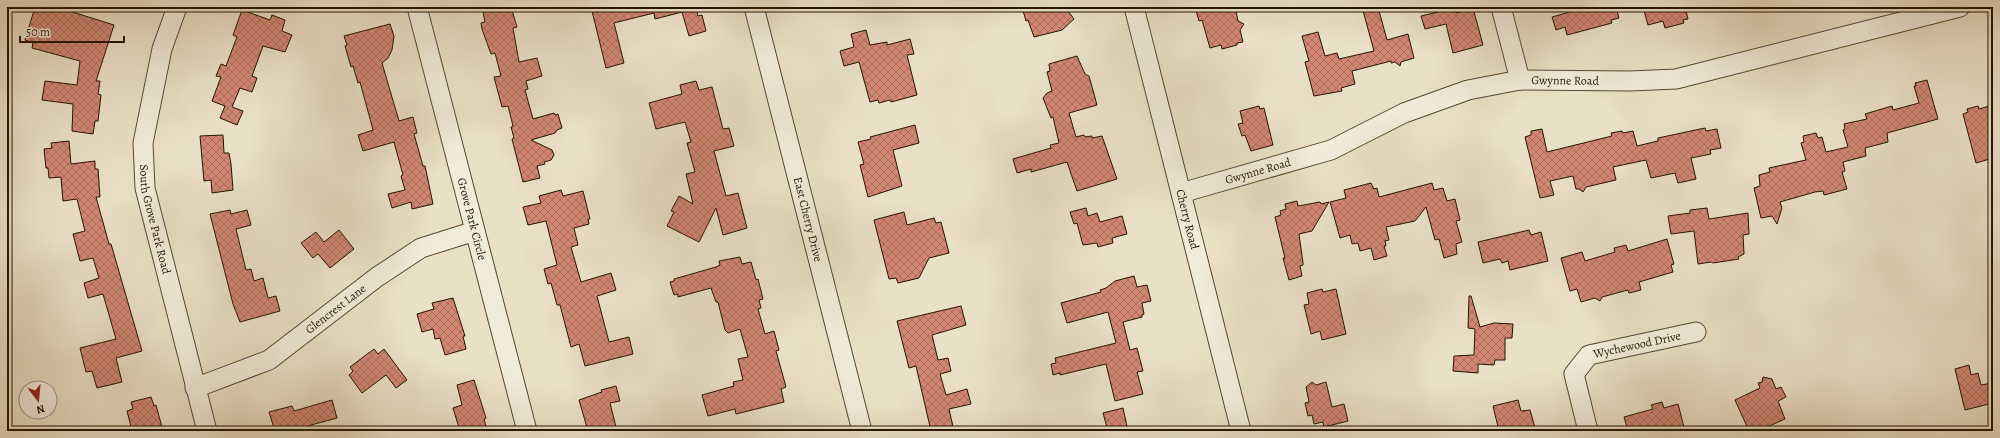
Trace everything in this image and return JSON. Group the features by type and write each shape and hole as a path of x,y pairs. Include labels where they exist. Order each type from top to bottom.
{"street":[{"name":"South Grove Park Road","path":"177,7 162,50 143,143 145,188 207,431"},
{"name":"Grove Park Circle","path":"417,7 527,431"},
{"name":"East Cherry Drive","path":"754,7 862,431"},
{"name":"Cherry Road","path":"1134,7 1241,431"},
{"path":"1501,7 1520,80"},
{"name":"Gwynne Road","path":"1181,193 1331,150 1404,113 1468,90 1520,80 1630,81 1676,79 1913,13 1960,7"},
{"name":"Glencrest Lane","path":"195,388 269,360 377,277 421,248 475,231"},
{"name":"Wychewood Drive","path":"1588,431 1574,374 1589,355 1696,332"}],"building":[{"path":"35,7 67,7 66,10 114,25 96,81 100,81 98,94 101,95 98,121 95,121 93,134 72,131 73,104 42,100 45,81 77,85 80,61 32,48 33,43 25,40"},
{"path":"482,7 511,7 517,27 513,28 519,62 537,58 542,76 526,81 528,89 525,90 533,119 554,113 555,115 558,114 562,128 557,130 555,133 531,140 552,150 554,155 551,160 544,162 545,164 537,166 540,178 523,182 512,139 514,138 511,127 513,126 508,106 502,107 494,77 501,76 495,53 491,54 482,29 481,23 485,22"},
{"path":"591,7 696,7 698,16 702,15 706,31 689,36 682,12 655,19 654,13 614,23 624,63 606,68"},
{"path":"1022,7 1065,7 1074,19 1062,30 1034,37 1028,20 1026,21"},
{"path":"1195,7 1235,7 1238,21 1244,24 1240,30 1243,42 1222,49 1221,45 1210,48 1202,20 1199,21"},
{"path":"1362,7 1378,7 1387,40 1408,34 1414,58 1401,62 1400,66 1395,62 1391,63 1391,61 1352,71 1355,84 1341,88 1342,91 1314,96 1305,62 1309,61 1302,36 1318,32 1325,56 1337,53 1339,59 1374,51"},
{"path":"1441,7 1455,7 1456,13 1473,8 1483,45 1453,53 1446,24 1425,29 1421,16 1442,11"},
{"path":"1579,7 1616,7 1619,18 1611,20 1612,23 1567,35 1565,27 1556,30 1552,17 1580,9"},
{"path":"1643,7 1685,7 1688,19 1683,20 1684,23 1665,28 1663,21 1648,25"},
{"path":"242,10 270,20 272,15 285,20 282,31 292,35 285,52 263,46 252,76 257,78 252,92 240,88 232,107 243,111 237,125 220,118 225,106 212,101 221,77 216,76 221,64 226,66 237,37 233,35"},
{"path":"390,24 394,36 392,50 388,58 382,63 399,121 413,117 417,133 414,134 423,166 425,166 433,204 412,209 411,202 392,208 388,194 405,190 401,176 403,175 394,142 363,151 358,135 373,130 360,82 358,83 353,66 351,67 345,46 347,45 344,36"},
{"path":"866,30 870,45 887,42 887,45 910,39 914,54 907,55 917,95 891,102 890,100 879,103 878,100 870,102 859,62 844,66 840,51 854,47 851,34"},
{"path":"1077,56 1085,74 1089,76 1097,105 1069,113 1076,137 1084,135 1085,137 1092,136 1092,138 1102,136 1117,179 1077,191 1067,162 1031,172 1031,169 1017,173 1013,159 1051,148 1050,145 1059,143 1053,117 1051,118 1043,98 1047,93 1052,91 1047,72 1050,71 1049,64"},
{"path":"1927,80 1938,119 1887,133 1888,142 1865,148 1866,156 1843,162 1845,171 1842,172 1847,189 1824,195 1823,191 1815,192 1780,202 1782,208 1777,224 1772,216 1761,218 1754,188 1760,186 1759,175 1770,172 1769,168 1806,160 1801,143 1804,142 1803,136 1816,133 1818,138 1822,137 1826,152 1848,147 1843,130 1845,129 1844,124 1867,119 1865,114 1892,106 1893,110 1919,103 1914,86 1916,86 1915,83"},
{"path":"696,81 699,90 712,87 723,129 729,128 734,146 714,151 726,196 738,193 747,228 723,235 716,208 699,242 667,226 674,212 671,211 679,196 693,204 686,174 695,172 687,143 691,142 685,122 656,129 649,103 682,94 680,85"},
{"path":"1993,105 1993,158 1976,163 1963,114 1968,112 1967,109 1978,106 1979,109"},
{"path":"1259,106 1260,109 1264,108 1273,145 1251,151 1245,135 1242,136 1238,124 1243,123 1240,111"},
{"path":"915,125 919,143 893,150 902,186 868,197 860,165 864,164 858,142 871,139 870,137"},
{"path":"1705,128 1706,131 1717,129 1721,148 1710,150 1711,154 1691,158 1696,179 1678,183 1675,173 1651,178 1646,160 1613,167 1616,180 1586,187 1583,192 1576,189 1573,176 1550,181 1554,195 1540,198 1525,137 1531,135 1531,131 1542,129 1547,152 1612,136 1611,133 1622,131 1623,133 1633,131 1637,146 1658,141 1658,138"},
{"path":"223,135 224,153 229,153 231,164 233,190 212,193 211,180 204,181 200,136"},
{"path":"69,141 71,164 95,161 95,169 98,169 100,197 96,197 142,351 116,358 122,382 97,388 92,371 86,372 80,348 116,339 103,294 88,298 84,283 99,278 93,258 80,261 73,234 85,231 77,199 63,201 61,177 49,178 48,168 46,168 44,149 52,148 51,143"},
{"path":"1371,183 1374,189 1377,188 1379,197 1432,183 1434,190 1443,188 1447,201 1455,199 1460,220 1456,221 1462,242 1456,244 1457,254 1444,258 1439,239 1435,240 1426,207 1415,221 1386,227 1389,240 1385,241 1386,246 1384,246 1387,256 1374,260 1371,248 1360,251 1358,243 1352,244 1350,235 1340,238 1330,202 1346,198 1344,190"},
{"path":"561,190 563,196 583,191 590,219 588,219 589,224 574,228 578,245 571,247 581,282 611,273 616,290 597,296 609,342 629,337 633,354 585,366 579,344 571,347 560,305 557,305 551,283 548,284 544,269 557,265 546,221 528,225 523,207 541,203 539,196"},
{"path":"1297,201 1298,206 1329,202 1312,231 1299,234 1303,263 1303,265 1300,266 1302,276 1289,280 1275,217 1281,215 1280,211 1286,209 1285,204"},
{"path":"1086,208 1088,216 1097,213 1100,222 1122,216 1127,234 1112,238 1113,243 1098,247 1097,243 1083,245 1077,223 1074,224 1070,212"},
{"path":"1707,208 1709,219 1748,213 1749,234 1743,235 1744,254 1738,257 1739,259 1698,264 1694,231 1671,234 1668,216 1690,213 1690,210"},
{"path":"230,210 231,214 247,210 251,225 236,229 246,270 251,269 254,281 263,278 268,298 276,296 280,311 240,322 233,304 210,214"},
{"path":"904,212 907,225 934,218 936,223 941,222 949,253 929,258 919,278 898,283 896,278 889,279 874,220"},
{"path":"339,230 354,249 330,268 318,254 313,258 301,243 316,232 324,242"},
{"path":"1529,230 1531,235 1541,232 1548,261 1510,270 1508,261 1502,263 1500,259 1483,263 1478,242"},
{"path":"1667,239 1674,264 1671,265 1673,272 1639,282 1641,290 1629,293 1628,290 1602,297 1600,301 1595,298 1581,302 1577,289 1570,291 1561,258 1582,252 1585,261 1615,252 1614,248 1626,245 1628,251"},
{"path":"740,257 742,264 751,262 756,280 758,279 763,299 759,300 761,308 758,309 765,334 774,331 779,350 776,351 786,387 781,389 784,402 736,414 735,409 708,416 702,395 734,386 733,382 743,380 738,359 748,357 740,329 728,333 725,330 718,302 716,302 711,288 678,297 678,294 674,295 670,282 674,281 674,279 716,267 720,265 719,261"},
{"path":"1134,276 1137,287 1147,285 1151,301 1142,303 1144,314 1142,317 1123,322 1130,350 1137,348 1143,371 1137,372 1143,394 1115,401 1106,364 1060,375 1060,373 1053,375 1051,364 1056,363 1055,358 1116,343 1108,312 1067,323 1061,303 1101,292 1100,290 1106,288 1115,281"},
{"path":"1322,289 1323,292 1336,289 1346,334 1322,340 1320,331 1311,334 1304,305 1309,304 1307,293"},
{"path":"1469,296 1471,296 1480,327 1494,323 1513,324 1512,338 1505,338 1505,360 1495,360 1494,365 1478,364 1478,373 1453,371 1454,356 1474,355 1475,329 1468,328"},
{"path":"453,298 465,336 463,336 466,349 445,355 440,338 435,339 433,329 422,332 417,314 434,309 432,303"},
{"path":"961,306 966,325 932,335 938,360 948,358 951,371 940,374 946,395 967,389 971,404 949,409 954,431 931,431 916,366 909,368 897,321"},
{"path":"374,349 378,354 384,349 407,380 396,388 386,375 362,393 349,375 353,371 350,367"},
{"path":"1969,365 1971,375 1978,373 1981,385 1993,383 1993,403 1965,410 1955,369"},
{"path":"1763,377 1772,379 1776,389 1781,387 1786,397 1778,401 1785,419 1767,427 1769,431 1749,431 1735,400 1760,388 1758,383 1762,382"},
{"path":"474,380 486,418 484,419 486,426 460,431 453,408 462,405 457,385"},
{"path":"1312,382 1316,385 1326,382 1332,407 1344,404 1348,421 1324,427 1323,422 1314,424 1312,415 1308,416 1305,403 1309,402 1306,387"},
{"path":"616,386 620,401 610,403 617,431 588,431 579,400 602,392 601,390"},
{"path":"151,397 154,406 156,405 163,431 132,431 127,411 133,409 131,402"},
{"path":"332,400 337,418 300,428 300,431 275,431 269,412 292,406 294,411"},
{"path":"1518,400 1521,411 1530,410 1536,431 1499,431 1493,406"},
{"path":"1662,402 1664,408 1678,404 1685,431 1628,431 1624,417 1653,409 1651,405"},
{"path":"1123,408 1128,431 1108,431 1103,413"}]}
